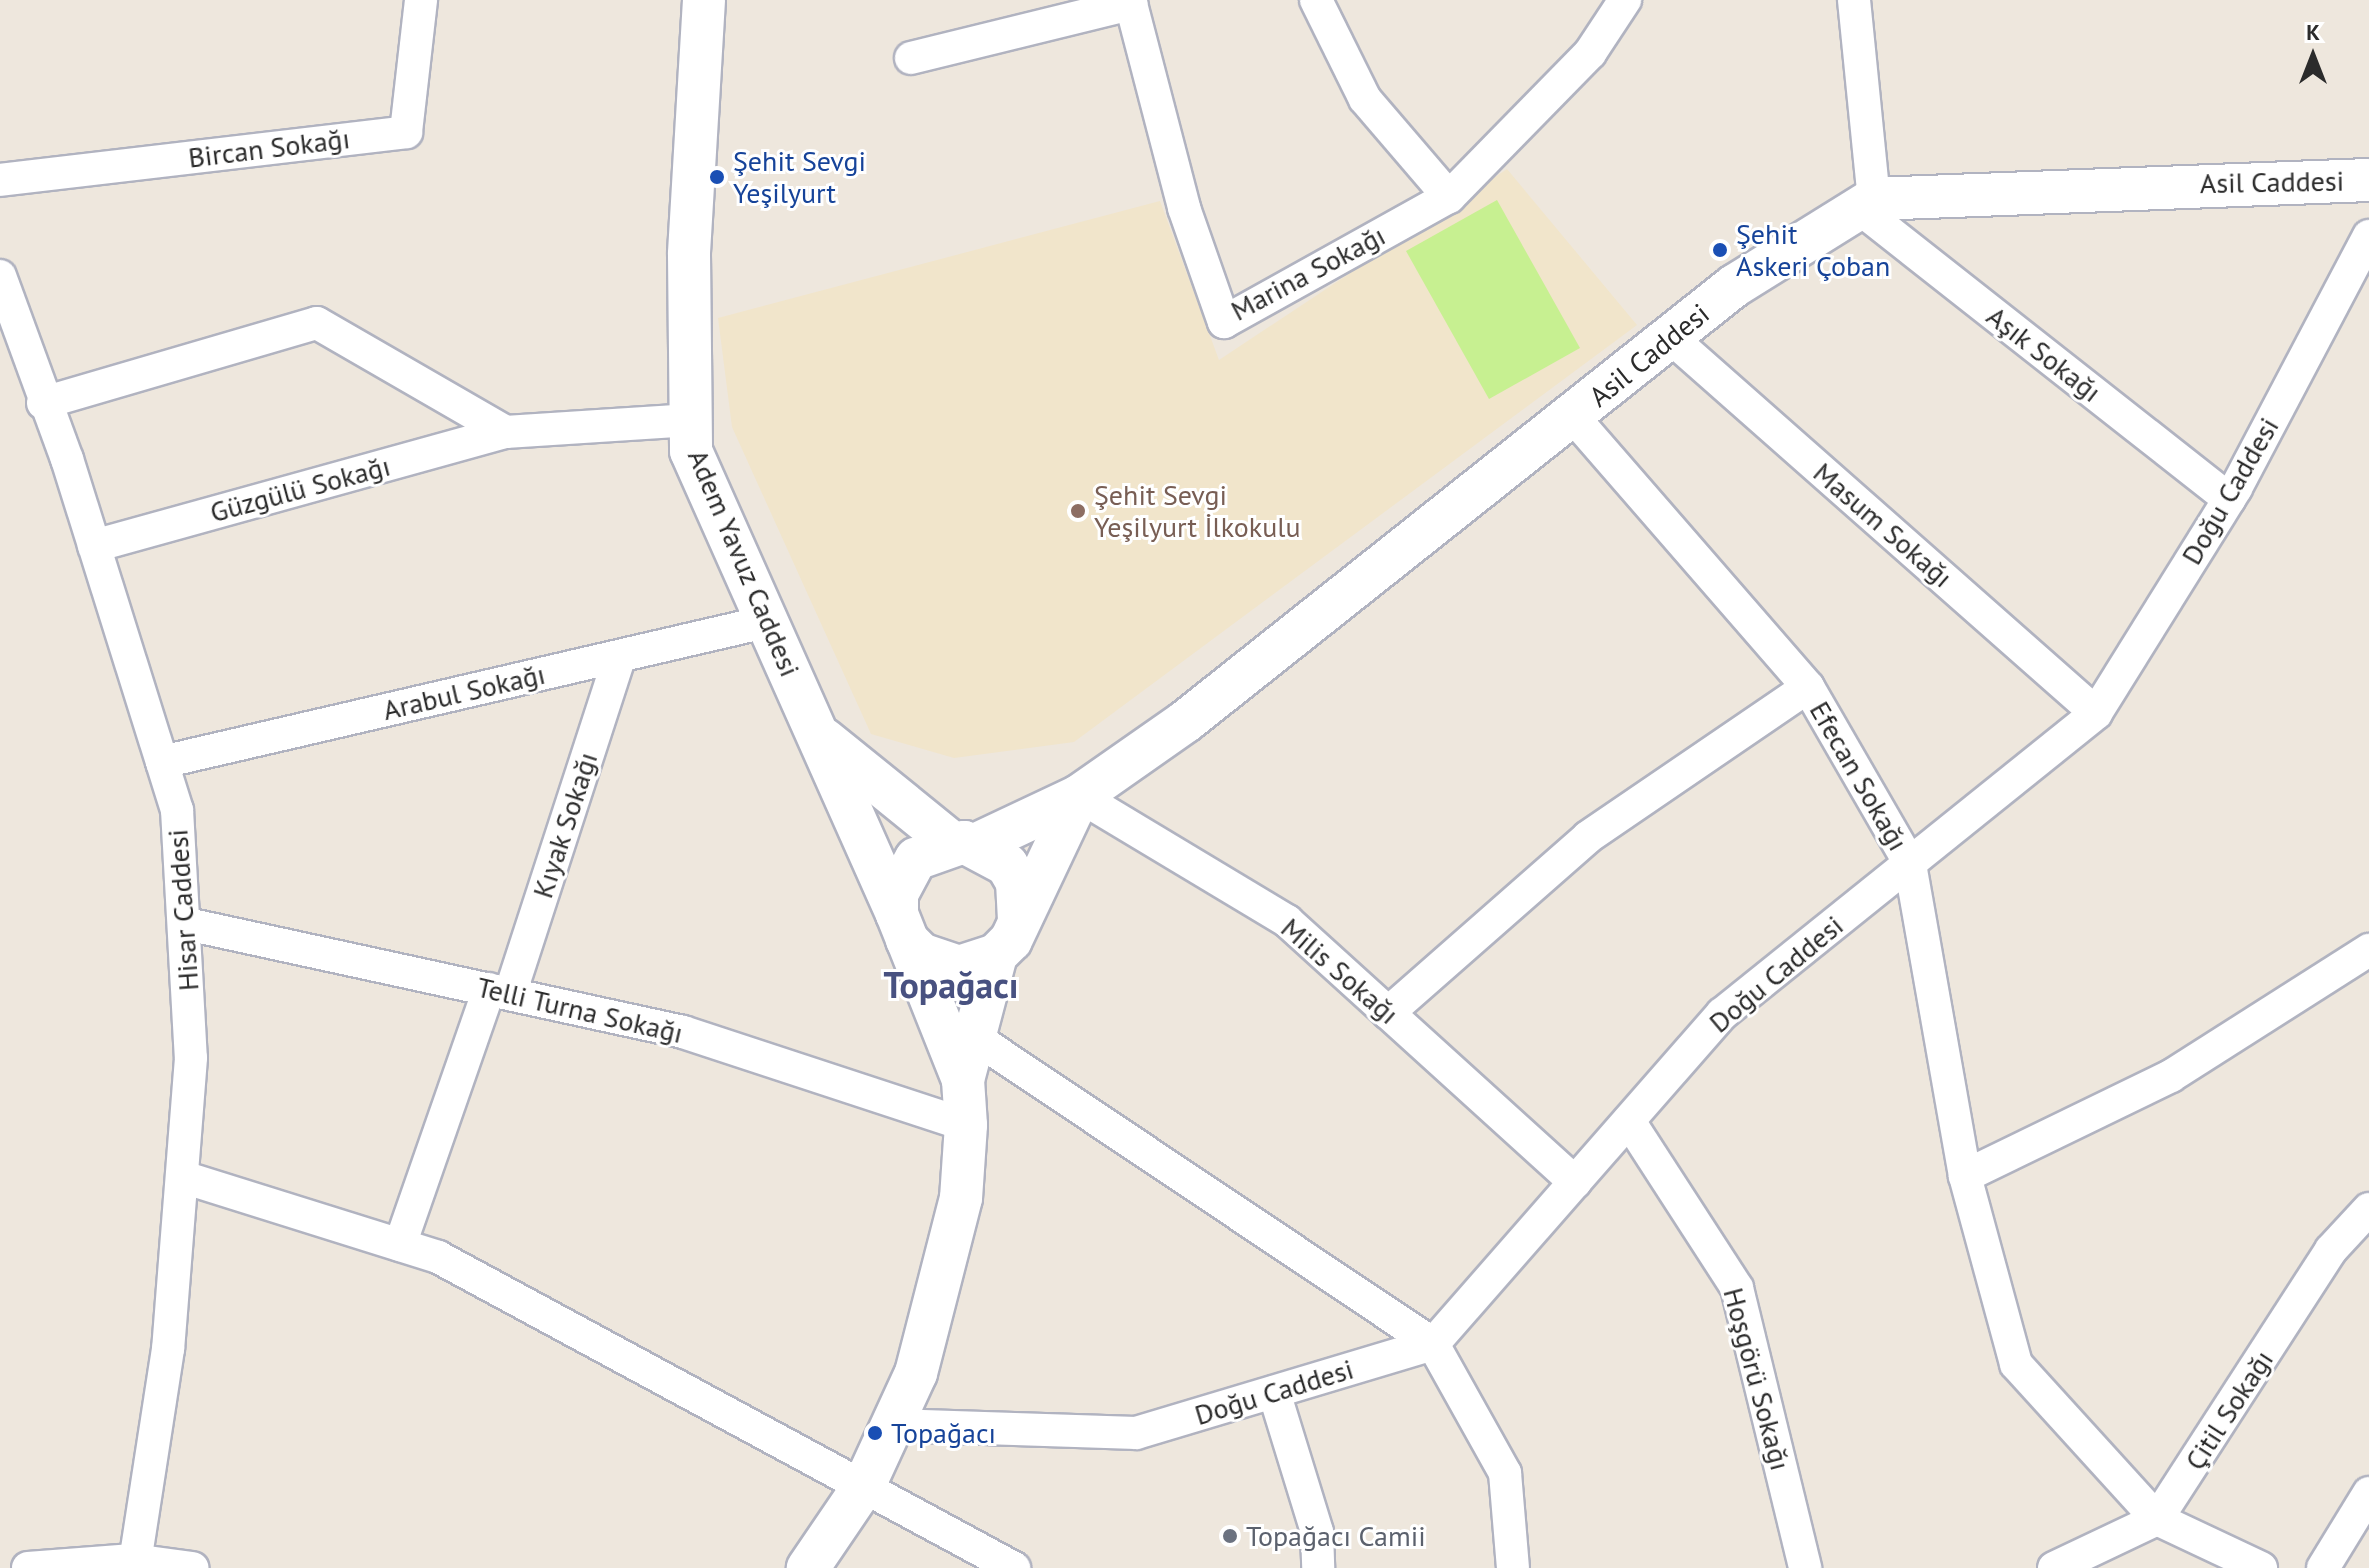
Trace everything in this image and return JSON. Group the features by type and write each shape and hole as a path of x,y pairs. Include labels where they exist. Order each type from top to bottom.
{"street":[{"name":"Bircan Sokağı","path":"0,180 406,132 421,0"},
{"name":"Adem Yavuz Caddesi","path":"704,0 689,255 691,451 765,622 821,737 902,927 963,1080 966,1125 961,1198 916,1373 865,1484 808,1568"},
{"path":"1316,0 1365,99 1449,197"},
{"name":"Marina Sokağı","path":"911,58 1130,2 1184,208 1224,322 1449,197 1590,53 1625,0"},
{"path":"1854,0 1866,203"},
{"name":"Asil Caddesi","path":"963,844 1079,796 1573,417 1734,286 1866,203 2369,180"},
{"name":"Aşık Sokağı","path":"1866,203 2229,499"},
{"name":"Doğu Caddesi","path":"893,1425 1136,1433 1433,1344 1722,1014 2096,713 2229,499 2369,236"},
{"name":"Hisar Caddesi","path":"0,276 94,546 177,810 187,924 191,1058 168,1349 133,1564"},
{"path":"43,403 317,323 506,432"},
{"name":"Masum Sokağı","path":"1670,337 2096,713"},
{"name":"Efecan Sokağı","path":"1573,417 1808,687 1910,864 1965,1176 2016,1364 2157,1519"},
{"name":"Güzgülü Sokağı","path":"94,546 506,432 691,420"},
{"name":"Arabul Sokağı","path":"162,762 765,622"},
{"name":"Kıyak Sokağı","path":"400,1245 499,992 620,656"},
{"path":"1388,1013 1588,837 1808,687"},
{"name":"Adem Yavuz Caddesi","path":"821,737 963,844"},
{"name":"Asil Caddesi","path":"1019,920 1079,796"},
{"name":"Milis Sokağı","path":"1079,796 1287,921 1575,1182"},
{"path":"996,955 978,964 939,964 902,927 901,885 916,859 963,844 993,852 1017,882 1019,920"},
{"name":"Adem Yavuz Caddesi","path":"963,1080 996,955 1019,920"},
{"name":"Telli Turna Sokağı","path":"187,924 683,1032 966,1125"},
{"path":"1965,1176 2171,1076 2369,950"},
{"path":"974,1037 1433,1344 1505,1473 1513,1568"},
{"name":"Hoşgörü Sokağı","path":"1629,1121 1737,1288 1805,1568"},
{"path":"183,1177 438,1257 865,1484 1014,1568"},
{"name":"Çitil Sokağı","path":"2157,1519 2331,1250 2369,1209"},
{"path":"1274,1392 1317,1532 1318,1568"},
{"path":"2323,1568 2369,1493"},
{"path":"2054,1568 2157,1519 2261,1568"},
{"path":"28,1568 133,1564 192,1568"}],"shaded area":[{"name":"Şehit Sevgi Yeşilyurt İlkokulu","path":"1507,169 1637,325 1074,742 954,758 871,734 732,427 718,318 1160,201 1219,360"}],"green space":[{"path":"1497,200 1580,348 1489,399 1406,251"}],"place":[{"name":"Şehit Sevgi Yeşilyurt","path":"717,177"},
{"name":"Şehit Askeri Çoban","path":"1720,250"},
{"name":"Şehit Sevgi Yeşilyurt İlkokulu","path":"1078,511"},
{"name":"Topağacı","path":"875,1433"},
{"name":"Topağacı Camii","path":"1230,1536"}],"district":[{"name":"Topağacı","path":"951,985"}]}
